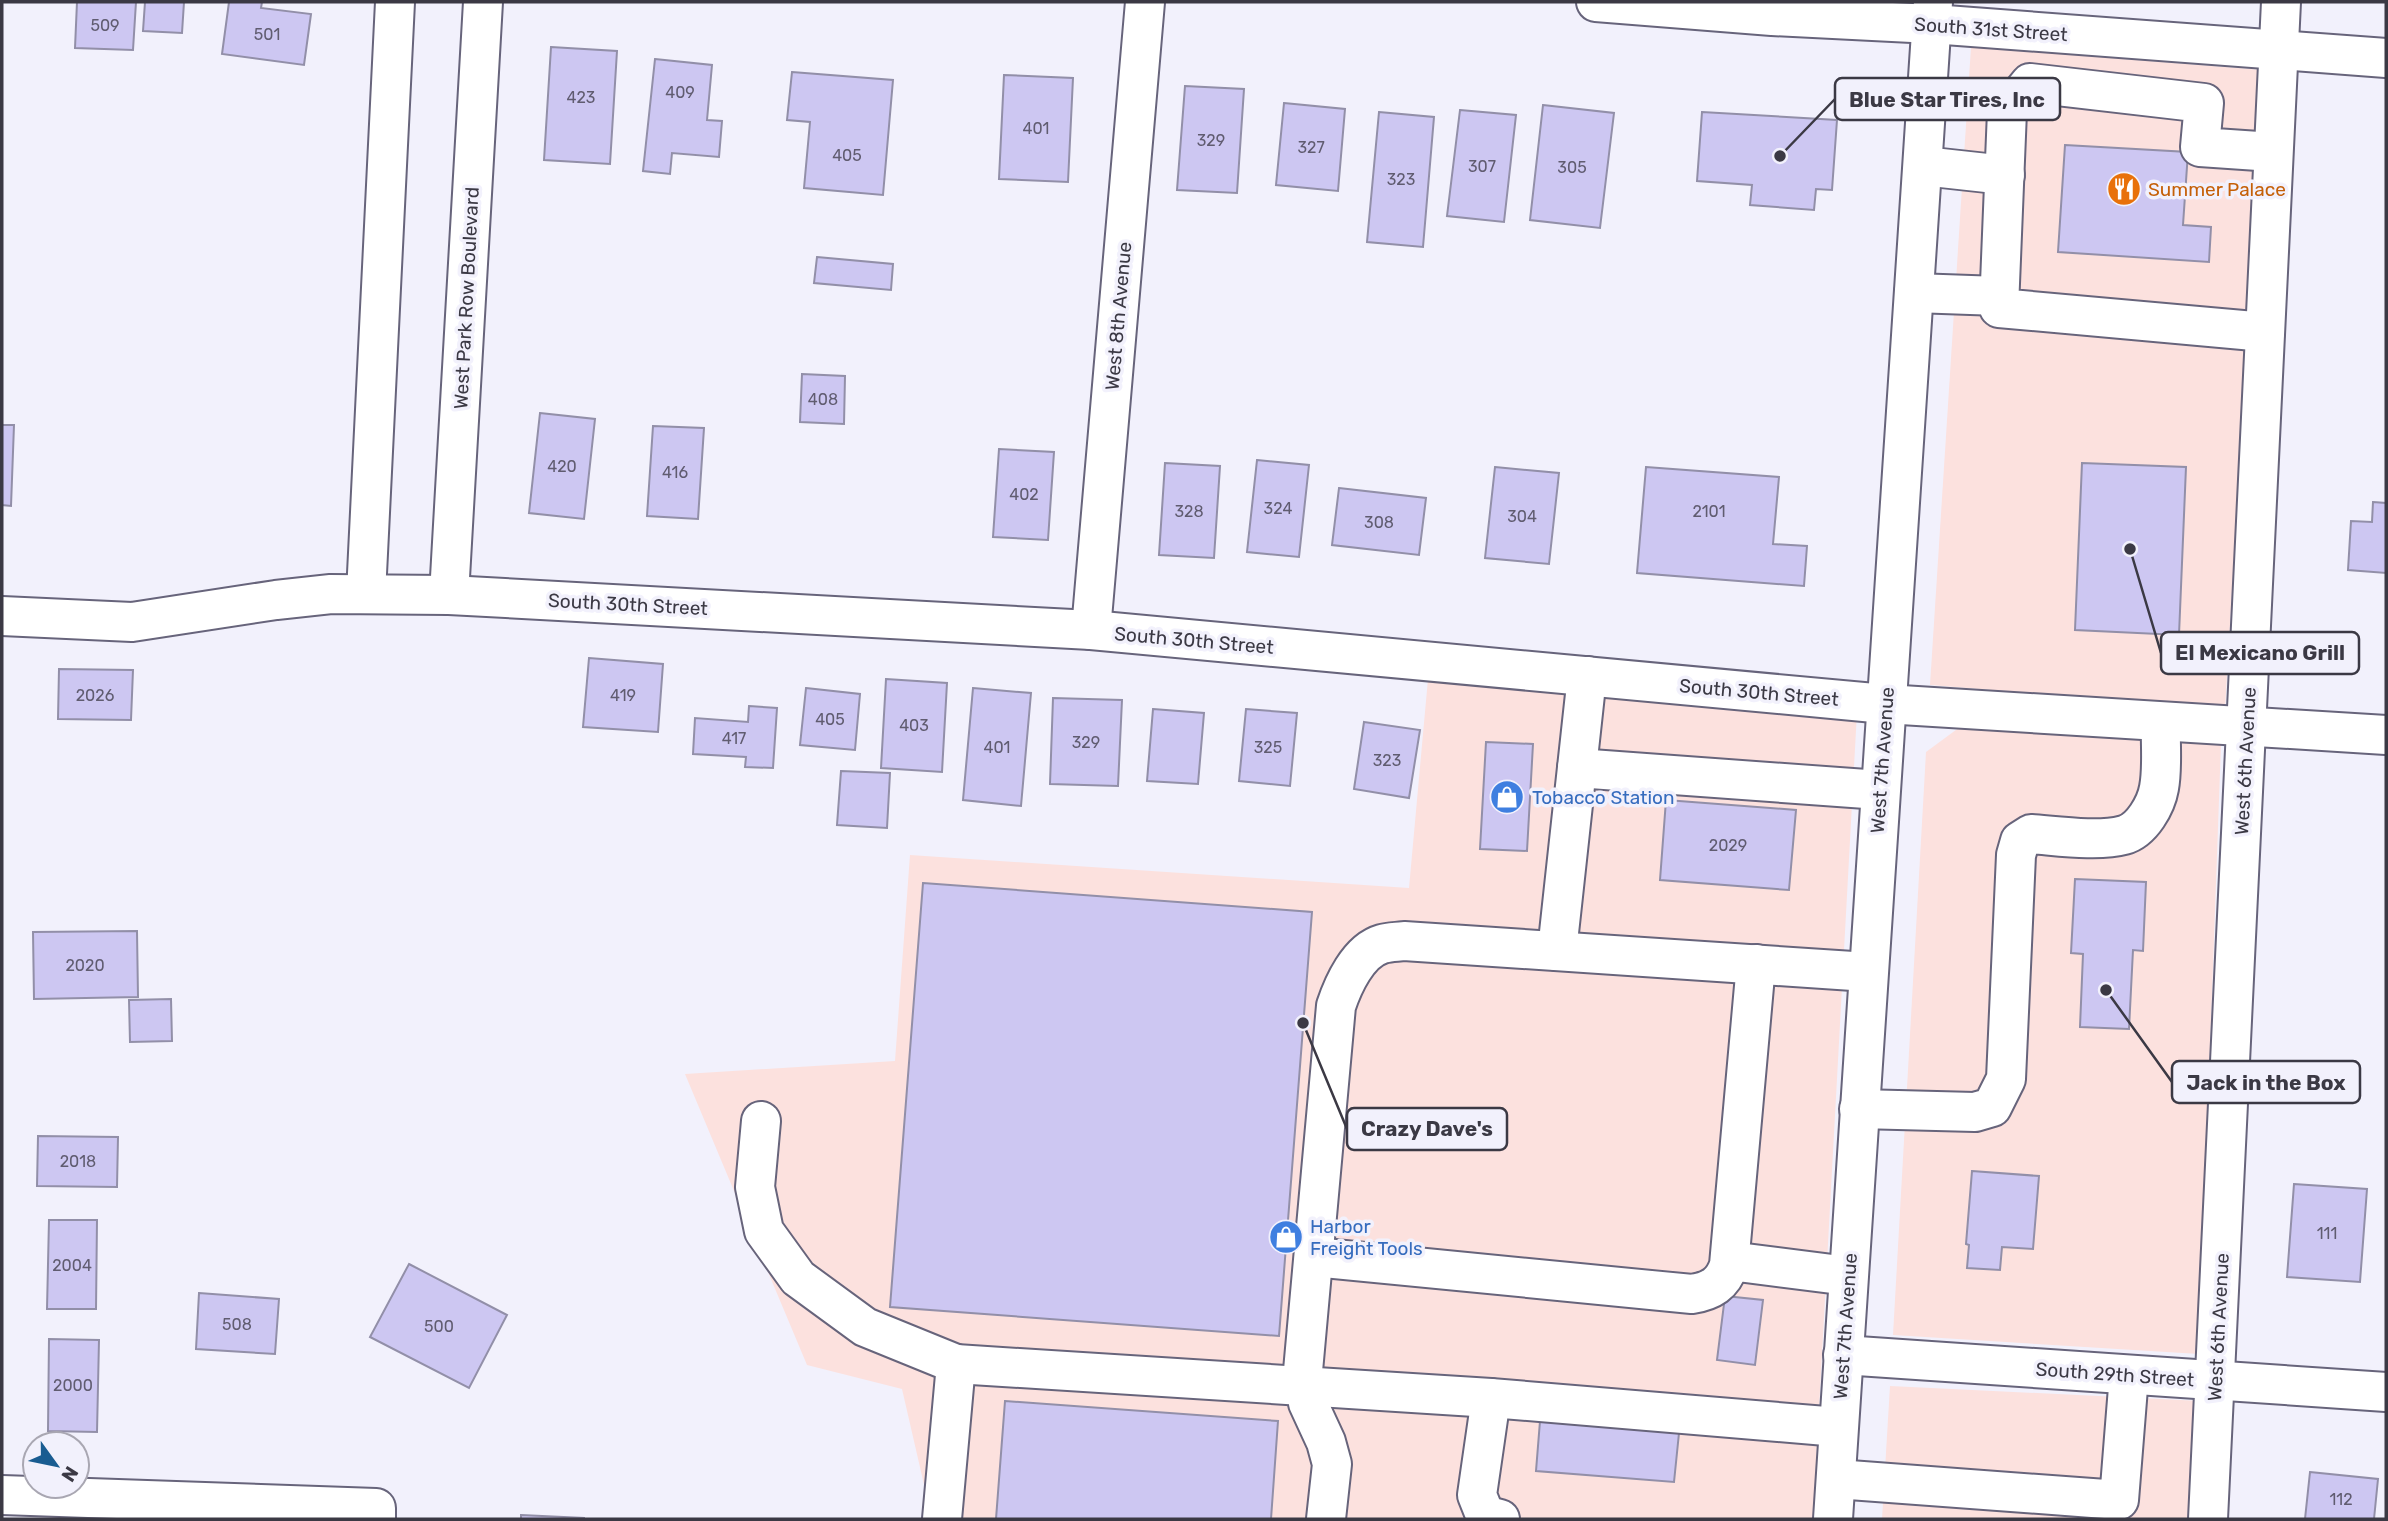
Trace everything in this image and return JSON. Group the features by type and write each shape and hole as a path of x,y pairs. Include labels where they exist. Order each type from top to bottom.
{"street":[{"path":"366,594 395,2"},
{"name":"West Park Row Boulevard","path":"449,594 483,2"},
{"name":"West 8th Avenue","path":"1091,630 1145,2"},
{"name":"South 31st Street","path":"1596,2 1933,13 2125,39 2386,58"},
{"name":"West 6th Avenue","path":"2208,1519 2281,2"},
{"name":"West 7th Avenue","path":"1833,1519 1885,704 1933,13"},
{"path":"2122,93 2125,39"},
{"path":"2266,332 1999,307 2007,111 2030,83 2204,103 2200,147 2273,152"},
{"path":"1923,166 2005,175"},
{"path":"1914,293 1999,296"},
{"name":"South 30th Street","path":"2,616 132,622 331,594 449,594 1091,630 1885,704 2247,728 2386,734"},
{"path":"1557,951 1587,677"},
{"path":"1859,1109 1975,1112 1992,1107 2006,1079 2014,882 2020,841 2031,834 2108,837 2127,834 2142,822 2152,807 2159,788 2161,722"},
{"path":"1577,768 1880,790"},
{"path":"1326,1519 1332,1464 1326,1442 1308,1404 1303,1371 1336,1006 1345,980 1360,960 1379,944 1404,941 1868,972"},
{"path":"1314,1256 1692,1294 1707,1291 1725,1277 1730,1261 1756,964"},
{"path":"761,1121 754,1187 764,1231 798,1278 865,1327 956,1364 1491,1398 1839,1427"},
{"path":"1730,1261 1848,1276"},
{"name":"South 29th Street","path":"1843,1355 2386,1392"},
{"path":"943,1519 956,1364"},
{"path":"1836,1479 2119,1500 2129,1375"},
{"path":"1491,1398 1477,1495 1485,1515 1500,1519"},
{"path":"2,1495 376,1513"}],"shaded area":[{"path":"1971,47 2263,70 2225,709 1930,685"},
{"path":"1429,668 1857,712 1813,1519 923,1519 925,1489 902,1389 807,1365 685,1074 895,1061 910,855 1409,888"},
{"path":"1964,724 2221,744 2199,1354 1893,1335 1926,752"},
{"path":"1890,1386 2201,1401 2195,1519 1882,1519"}],"building":[{"path":"77,2 136,2 133,50 75,48"},
{"path":"145,2 184,2 182,33 143,31"},
{"path":"229,2 262,2 261,8 311,14 304,65 222,54"},
{"path":"551,47 617,51 610,164 544,160"},
{"path":"655,59 712,65 707,120 722,121 719,157 672,153 670,174 643,171"},
{"path":"792,72 893,80 883,195 804,188 810,122 787,120"},
{"path":"1004,75 1073,78 1068,182 999,179"},
{"path":"1185,86 1244,89 1237,193 1177,190"},
{"path":"1284,103 1345,109 1338,191 1276,185"},
{"path":"1543,105 1614,113 1600,228 1530,220"},
{"path":"1460,110 1516,115 1504,222 1447,216"},
{"path":"1379,112 1434,117 1423,247 1367,242"},
{"path":"1702,112 1837,120 1832,190 1816,189 1814,210 1750,205 1752,185 1697,181"},
{"name":"Summer Palace","path":"2065,145 2188,152 2183,225 2211,227 2209,262 2058,252"},
{"path":"817,257 893,264 891,290 814,283"},
{"path":"802,374 845,376 844,424 800,422"},
{"path":"540,413 595,419 584,519 529,513"},
{"path":"2,425 14,425 11,506 2,505"},
{"path":"653,426 704,428 698,519 647,516"},
{"path":"999,449 1054,452 1048,540 993,537"},
{"path":"1257,460 1309,465 1299,557 1247,552"},
{"path":"1165,463 1220,466 1214,558 1159,555"},
{"path":"2082,463 2186,467 2179,635 2075,630"},
{"path":"1495,467 1559,473 1549,564 1485,558"},
{"path":"1646,467 1779,477 1773,544 1807,546 1804,586 1637,573"},
{"path":"1339,488 1426,498 1419,555 1332,545"},
{"path":"2373,502 2386,503 2386,573 2348,570 2351,521 2372,522"},
{"path":"589,658 663,664 658,732 583,727"},
{"path":"59,669 133,670 131,720 58,719"},
{"path":"886,679 947,683 942,772 881,768"},
{"path":"806,688 860,694 855,750 800,745"},
{"path":"973,688 1031,693 1021,806 963,800"},
{"path":"1053,698 1122,700 1118,786 1050,784"},
{"path":"749,706 777,708 773,768 745,767 746,757 693,754 695,718 748,722"},
{"path":"1153,709 1204,713 1198,784 1147,781"},
{"path":"1246,709 1297,713 1290,786 1239,781"},
{"path":"1364,722 1420,730 1409,798 1354,789"},
{"name":"Tobacco Station","path":"1486,742 1533,744 1527,851 1480,849"},
{"path":"841,771 890,773 887,828 837,825"},
{"path":"1666,800 1796,810 1789,890 1660,880"},
{"path":"2075,879 2146,882 2143,951 2133,950 2129,1029 2080,1027 2083,954 2071,953"},
{"path":"923,883 1312,912 1279,1336 890,1307"},
{"path":"137,931 138,997 34,999 33,932"},
{"path":"171,999 172,1041 130,1042 129,1000"},
{"path":"38,1136 118,1137 117,1187 37,1186"},
{"path":"1972,1171 2039,1176 2033,1249 2002,1247 2000,1270 1967,1268 1969,1245 1966,1244"},
{"path":"2294,1184 2367,1189 2360,1282 2287,1277"},
{"path":"49,1220 97,1220 96,1309 47,1309"},
{"path":"409,1264 507,1315 469,1388 370,1337"},
{"path":"199,1293 279,1299 275,1354 196,1349"},
{"path":"1725,1296 1763,1300 1755,1365 1717,1360"},
{"path":"49,1339 99,1340 97,1432 48,1430"},
{"path":"1005,1401 1278,1421 1271,1519 996,1519"},
{"path":"1540,1421 1679,1433 1674,1482 1536,1471"},
{"path":"2310,1472 2378,1479 2374,1519 2305,1519"},
{"path":"521,1515 584,1518 584,1519 521,1519"}],"place":[{"name":"Blue Star Tires, Inc","path":"1780,156"},
{"name":"Summer Palace","path":"2124,189"},
{"name":"El Mexicano Grill","path":"2130,549"},
{"name":"Tobacco Station","path":"1507,797"},
{"name":"Jack in the Box","path":"2106,990"},
{"name":"Crazy Dave's","path":"1303,1023"},
{"name":"Harbor Freight Tools","path":"1286,1237"}]}
